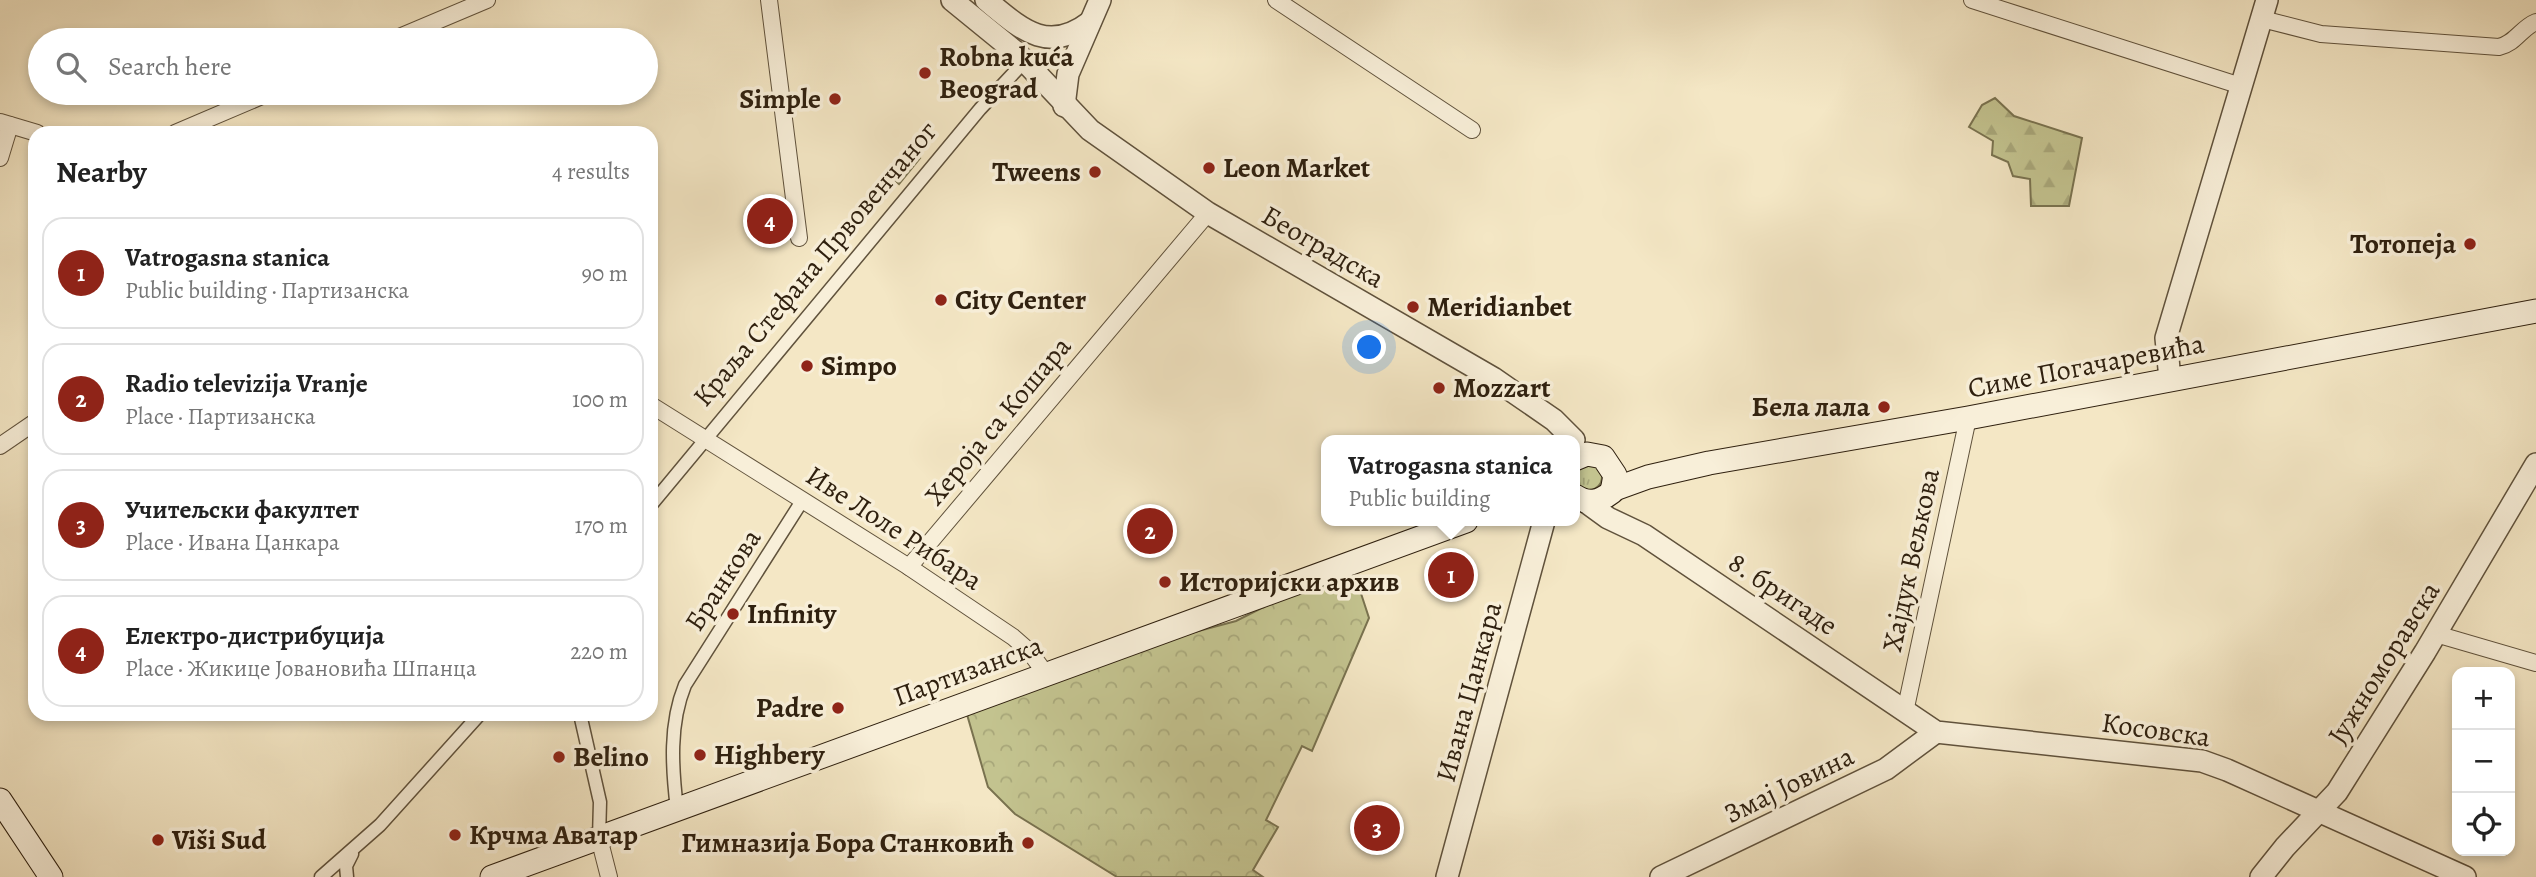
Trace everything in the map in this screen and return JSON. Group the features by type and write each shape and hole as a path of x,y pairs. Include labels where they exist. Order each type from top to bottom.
{"main road":[{"name":"Симе Погачаревића","path":"1580,499 1602,500 1612,491 1648,477 1709,463 1968,418 2536,311"},
{"path":"1580,450 1648,477"},
{"path":"1609,462 1615,475 1612,491"},
{"name":"Партизанска","path":"492,877 1452,526"},
{"path":"0,800 51,877"}],"street":[{"path":"420,28 487,0"},
{"path":"769,0 799,238"},
{"name":"Београдска","path":"952,0 1025,61 1064,106 1090,130 1208,213 1493,378 1554,420 1566,435"},
{"path":"986,0 1030,34 1056,37 1080,29 1090,22"},
{"path":"1064,106 1068,74 1100,0"},
{"path":"1276,0 1472,130"},
{"path":"1972,0 2241,86"},
{"path":"2170,379 2166,338 2264,10 2321,34 2499,47 2508,45 2528,25 2536,22"},
{"name":"Краља Стефана Првовенчаног","path":"658,496 980,109 1025,61"},
{"path":"191,126 241,105"},
{"path":"0,158 5,123 28,130"},
{"name":"Хероја са Кошара","path":"909,567 1208,213"},
{"name":"Иве Лоле Рибара","path":"658,409 909,567 1013,637 1029,651 1046,674"},
{"name":"Хајдук Вељкова","path":"1905,712 1968,418"},
{"path":"0,446 28,427"},
{"name":"Јужноморавска","path":"2261,877 2285,847 2337,792 2436,634 2536,464"},
{"path":"1612,491 1627,524"},
{"name":"8. бригаде","path":"1580,500 1608,518 1627,524 1905,712"},
{"name":"Бранкова","path":"677,809 672,755 678,705 685,685 802,501"},
{"name":"Ивана Цанкара","path":"1447,877 1543,526"},
{"path":"2436,634 2536,663"},
{"name":"Косовска","path":"1905,712 1936,732 2202,761 2465,877"},
{"path":"323,876 380,825 474,721"},
{"path":"582,721 600,802 599,838 609,877"},
{"name":"Змај Јовина","path":"1661,877 1886,769 1936,732"},
{"path":"323,876 345,877 346,866 355,847"}],"green space":[{"path":"1995,98 2014,116 2082,138 2069,206 2031,206 2030,179 2013,176 2008,162 1992,155 1993,141 1969,127 1982,105"},
{"path":"911,150 920,158 899,184 890,176"},
{"path":"1584,465 1594,465 1601,472 1601,482 1594,489 1580,486 1580,468"},
{"path":"1351,563 1369,618 1312,751 1302,746 1266,820 1278,827 1253,870 1263,877 1117,877 1015,814 988,787 964,704 1074,664 1236,621"}],"place":[{"name":"Robna kuća Beograd","path":"925,73"},
{"name":"Simple","path":"835,99"},
{"name":"Leon Market","path":"1209,168"},
{"name":"Tweens","path":"1095,172"},
{"name":"Електро-дистрибуција","path":"770,221"},
{"name":"Тотопеја","path":"2470,244"},
{"name":"City Center","path":"941,300"},
{"name":"Meridianbet","path":"1413,307"},
{"name":"Simpo","path":"807,366"},
{"name":"Mozzart","path":"1439,388"},
{"name":"Бела лала","path":"1884,407"},
{"name":"Radio televizija Vranje","path":"1150,531"},
{"name":"Vatrogasna stanica","path":"1451,575"},
{"name":"Историјски архив","path":"1165,582"},
{"name":"Infinity","path":"733,614"},
{"name":"Padre","path":"838,708"},
{"name":"Highbery","path":"700,755"},
{"name":"Belino","path":"559,757"},
{"name":"Учитељски факултет","path":"1377,828"},
{"name":"Крчма Аватар","path":"455,835"},
{"name":"Viši Sud","path":"158,840"},
{"name":"Гимназија Бора Станковић","path":"1028,843"}]}
